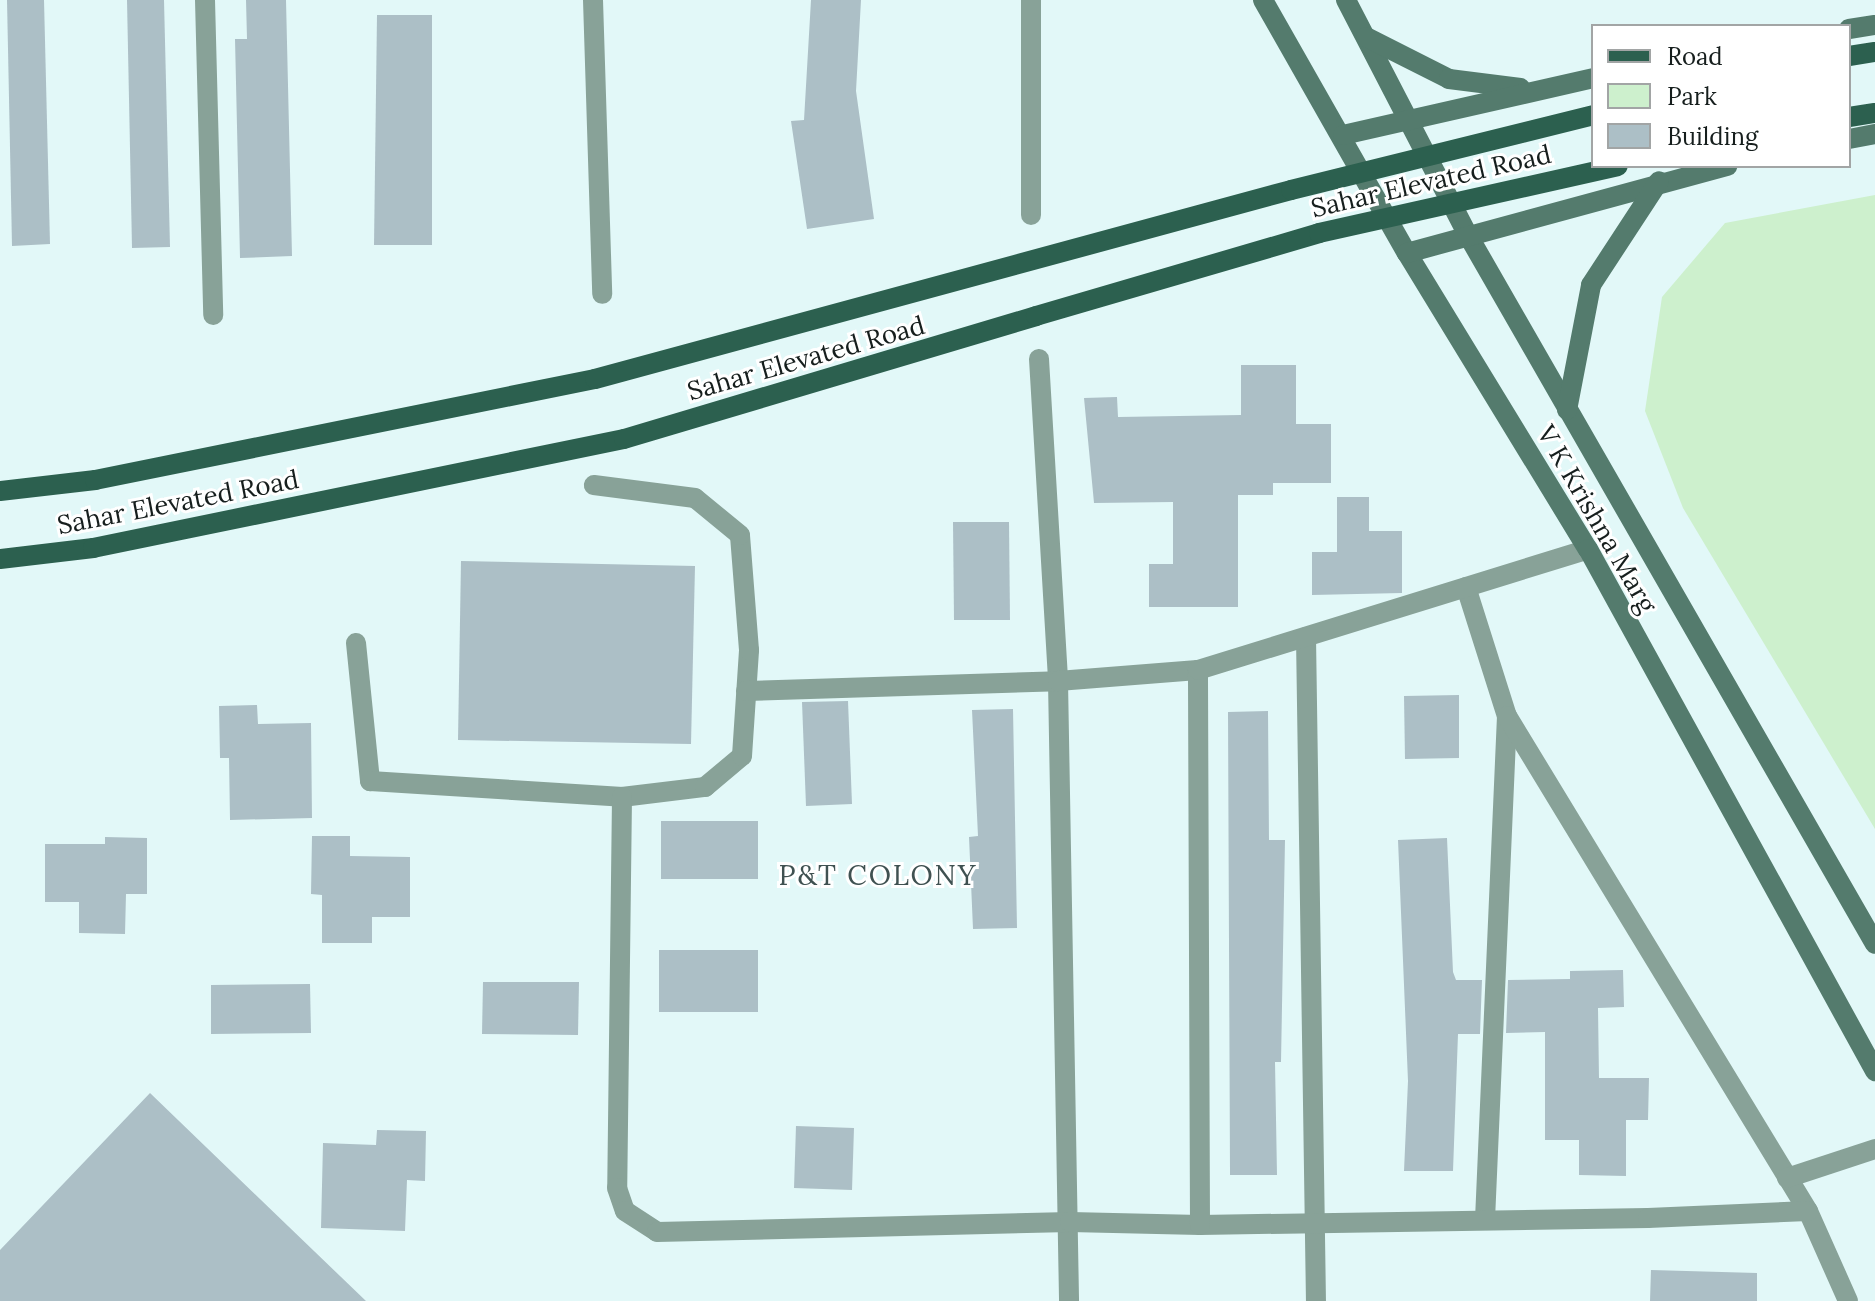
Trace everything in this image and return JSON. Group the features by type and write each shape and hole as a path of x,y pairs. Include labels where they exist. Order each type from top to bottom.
{"main road":[{"path":"1851,56 1875,52"},
{"path":"1851,117 1875,113"},
{"name":"Sahar Elevated Road","path":"0,491 95,480 610,375 1291,190 1591,115"},
{"name":"Sahar Elevated Road","path":"0,559 93,548 624,439 1319,233 1609,168"}],"street":[{"path":"205,0 213,315"},
{"path":"593,0 602,294"},
{"path":"1031,0 1031,215"},
{"name":"V K Krishna Marg","path":"1263,0 1343,135 1407,253 1588,549 1875,1071"},
{"name":"V K Krishna Marg","path":"1346,0 1469,237 1875,944"},
{"path":"1851,29 1875,25"},
{"path":"1365,36 1449,79 1535,90"},
{"path":"1343,135 1408,117 1591,78"},
{"path":"1851,139 1875,134"},
{"path":"1407,253 1659,181 1718,168"},
{"path":"1567,410 1591,285 1659,181"},
{"path":"1039,359 1058,681 1070,1222 1069,1301"},
{"path":"356,643 370,781 622,797 705,787 742,756 749,650 740,535 695,498 594,485"},
{"path":"746,691 1058,681 1198,670 1588,549"},
{"path":"1466,587 1507,716 1808,1211 1848,1301"},
{"path":"1306,637 1312,1224 1316,1301"},
{"path":"1198,670 1200,1225"},
{"path":"1485,1220 1507,716"},
{"path":"622,797 617,1188 625,1211 657,1232 1070,1222 1312,1224 1808,1211"},
{"path":"1787,1178 1875,1149"}],"green space":[{"path":"1875,195 1875,829 1683,508 1645,411 1662,297 1725,223"}],"building":[{"path":"7,0 44,0 50,244 12,246"},
{"path":"127,0 164,0 170,247 132,248"},
{"path":"246,0 286,0 292,256 240,258 235,39 247,39"},
{"path":"811,0 861,0 856,91 874,219 807,229 791,121 804,120"},
{"path":"377,15 432,15 432,245 374,245"},
{"path":"1241,365 1296,365 1296,424 1331,424 1331,483 1273,483 1273,495 1238,495 1238,607 1149,607 1149,564 1173,564 1173,502 1094,503 1084,398 1117,397 1118,417 1241,415"},
{"path":"1337,497 1369,497 1369,531 1402,531 1402,593 1312,595 1312,552 1337,552"},
{"path":"953,522 1009,522 1010,620 954,620"},
{"path":"461,561 695,566 691,744 458,740"},
{"path":"1459,695 1459,758 1405,759 1404,696"},
{"path":"848,701 852,804 806,806 802,702"},
{"path":"257,705 258,724 311,723 312,818 230,820 229,758 220,758 219,706"},
{"path":"1013,709 1017,928 973,929 969,837 978,836 972,710"},
{"path":"1268,711 1269,840 1285,840 1281,1062 1275,1062 1277,1175 1230,1175 1228,712"},
{"path":"661,821 758,821 758,879 661,879"},
{"path":"312,836 350,836 350,856 410,857 410,917 372,917 372,943 322,943 322,895 311,894"},
{"path":"105,837 147,838 147,894 126,894 125,934 79,933 79,902 45,902 45,844 105,844"},
{"path":"1447,838 1453,972 1456,980 1482,980 1480,1034 1458,1034 1453,1171 1404,1171 1408,1081 1398,840"},
{"path":"659,950 758,950 758,1012 659,1012"},
{"path":"1623,970 1624,1007 1598,1008 1599,1078 1649,1078 1648,1120 1626,1120 1626,1176 1579,1175 1579,1140 1545,1140 1545,1032 1506,1033 1508,980 1570,979 1570,971"},
{"path":"483,982 579,982 578,1035 482,1034"},
{"path":"310,984 311,1033 211,1034 211,985"},
{"path":"150,1093 366,1301 0,1301 0,1250"},
{"path":"796,1126 854,1128 852,1190 794,1188"},
{"path":"377,1130 426,1131 425,1181 407,1180 405,1231 321,1228 323,1143 376,1145"},
{"path":"1651,1270 1757,1273 1757,1301 1650,1301"}],"district":[{"name":"P&T COLONY","path":"878,875"}]}
